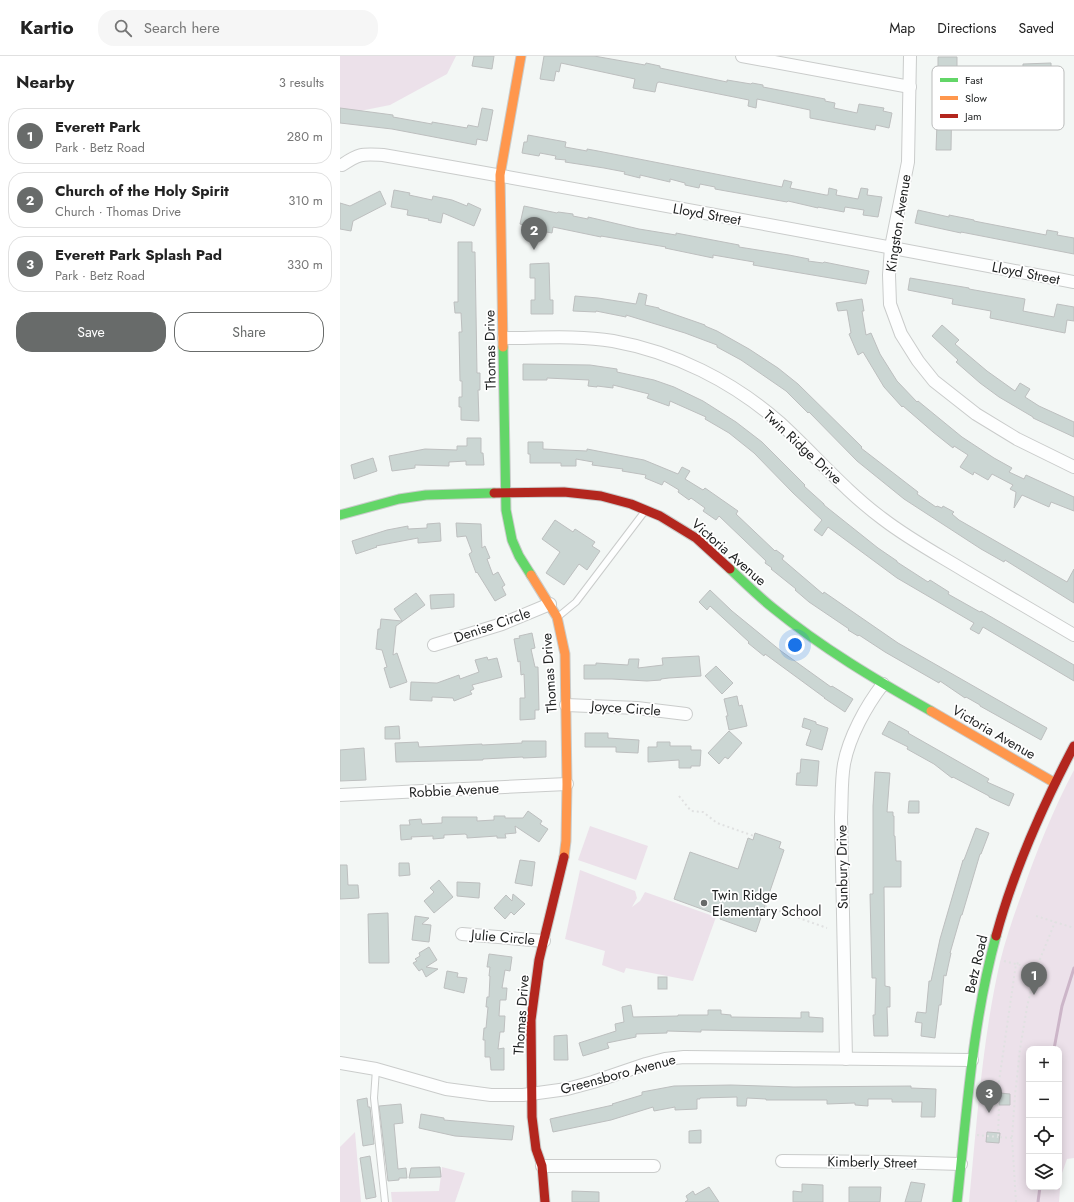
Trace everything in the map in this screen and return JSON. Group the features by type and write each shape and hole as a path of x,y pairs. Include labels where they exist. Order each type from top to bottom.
{"street":[{"name":"Thomas Drive","path":"521,56 500,175 506,493 508,524 512,540 519,556 557,617 564,654 566,705 566,841 562,868 544,941 533,1004 533,1132 536,1149 542,1166 545,1202"},
{"path":"742,56 910,87"},
{"name":"Kingston Avenue","path":"910,56 908,162 891,247 889,275 890,304 901,334 918,362 934,381 976,414 1017,440 1074,467"},
{"name":"Lloyd Street","path":"342,165 356,156 366,154 383,155 500,175 1074,282"},
{"name":"Twin Ridge Drive","path":"504,338 581,338 612,341 646,349 681,361 721,380 753,401 779,423 843,485 883,519 934,552 1074,635"},
{"name":"Victoria Avenue","path":"340,515 399,499 426,495 564,492 583,493 616,499 646,510 660,516 696,538 772,608 793,625 832,652 883,684 1055,783"},
{"name":"Denise Circle","path":"434,645 502,624 550,604"},
{"name":"Sunbury Drive","path":"846,1059 841,817 842,777 847,751 852,736 883,684"},
{"name":"Joyce Circle","path":"566,705 637,708 686,714"},
{"name":"Betz Road","path":"957,1202 972,1060 982,996 996,936 1023,855 1039,816 1074,746"},
{"name":"Robbie Avenue","path":"340,795 567,784"},
{"name":"Julie Circle","path":"462,934 544,941"},
{"name":"Greensboro Avenue","path":"340,1063 376,1069 452,1090 491,1095 532,1094 567,1089 646,1064 666,1059 684,1057 972,1060"},
{"name":"Kimberly Street","path":"782,1161 961,1164"},
{"path":"542,1166 654,1166"}],"lane":[{"path":"557,617 576,602 646,510"},
{"path":"376,1069 374,1098 385,1202"}],"path":[{"path":"679,796 691,811 703,812 717,823 754,836"},
{"path":"765,906 827,928"},
{"path":"1036,916 1073,928"},
{"path":"1016,1202 1012,1138 1014,1095 1020,1049 1026,1007 1036,970 1055,922"},
{"path":"1000,960 1036,970"},
{"path":"1016,964 1021,962"},
{"path":"998,1137 999,1107 996,1102 1016,964"},
{"path":"975,1135 1012,1138"}],"shaded area":[{"path":"340,56 456,56 447,74 390,105 340,115"},
{"path":"1074,770 1074,1158 1067,1159 1062,1173 1062,1046 1026,1046 1026,1190 1060,1190 1059,1202 969,1202 984,1052 1000,962 1010,927 1052,815"},
{"path":"590,826 648,846 636,880 578,860"},
{"path":"580,870 635,891 637,898 632,907 640,901 645,892 716,917 693,981 626,968 624,973 602,965 605,951 565,939"},
{"path":"355,1132 361,1202 340,1202 340,1147"},
{"path":"442,1167 465,1173 455,1202 392,1202 391,1192 439,1191"}],"building":[{"path":"474,56 494,56 492,69 472,66"},
{"path":"544,56 594,56 645,65 646,63 660,66 660,68 727,82 727,80 752,83 763,85 763,87 825,99 825,101 835,103 834,108 857,113 859,104 884,108 883,111 892,113 889,128 876,125 875,130 810,118 810,110 757,99 756,108 748,106 749,100 659,82 657,83 655,92 633,88 635,79 561,63 559,72 556,71 554,81 540,79"},
{"path":"938,57 957,57 957,66 938,66"},
{"path":"1051,63 1051,66 1023,66 1023,64"},
{"path":"340,108 393,115 393,117 432,124 432,122 467,128 468,125 478,127 482,108 493,110 487,141 477,139 476,145 392,129 340,123"},
{"path":"937,130 951,130 951,150 936,150"},
{"path":"528,135 566,142 565,147 587,151 587,149 598,151 782,187 784,180 792,182 790,188 826,195 828,195 829,188 837,190 836,195 858,199 861,188 868,189 867,195 882,197 878,217 863,215 864,210 845,207 844,212 818,208 788,201 715,189 715,187 700,184 699,188 685,185 685,183 670,179 670,182 640,175 640,178 624,174 625,172 565,162 566,160 555,159 556,156 540,153 539,156 522,153 524,142 527,142"},
{"path":"394,190 432,200 433,196 452,200 467,206 468,203 481,209 474,226 443,213 441,223 407,215 408,210 391,207"},
{"path":"380,191 386,204 353,221 351,231 340,229 340,203 350,206"},
{"path":"524,206 557,213 573,214 573,216 588,219 588,217 639,229 676,235 676,233 739,245 739,247 809,259 808,261 824,262 869,271 866,284 753,265 754,262 713,255 713,258 665,248 666,247 601,237 553,227 552,233 525,228 526,226 520,224"},
{"path":"918,210 1046,235 1047,230 1058,232 1057,235 1074,238 1074,254 915,223"},
{"path":"458,242 472,242 472,252 475,252 477,373 480,373 480,390 478,390 479,421 461,420 461,407 459,407 459,397 462,397 462,381 460,381 459,332 462,332 461,313 455,313 454,302 458,302"},
{"path":"549,263 550,300 553,300 553,314 531,314 531,300 535,300 535,278 530,278 530,264"},
{"path":"910,278 1025,299 1023,311 1054,317 1057,304 1074,307 1074,321 1067,320 1065,333 990,318 991,311 952,304 953,299 908,290"},
{"path":"639,293 647,295 645,305 659,308 705,325 749,349 778,368 798,384 862,447 861,448 918,492 917,494 936,507 942,508 943,506 954,512 952,514 959,520 1067,582 1074,569 1074,603 1005,560 1004,562 981,549 904,499 857,461 786,391 741,360 717,347 717,345 685,333 626,315 626,317 596,311 573,311 575,296 636,304"},
{"path":"862,299 864,311 862,311 866,335 871,333 880,354 897,381 917,402 918,401 962,437 1012,468 1009,472 1024,479 1026,475 1074,497 1074,511 1051,502 1049,507 1022,495 1014,508 1016,492 1010,489 1013,485 992,474 988,480 974,472 973,475 960,467 968,455 954,446 953,448 903,406 902,407 884,387 863,352 858,355 849,334 851,333 847,310 838,311 836,303"},
{"path":"942,325 959,340 955,344 987,371 1015,391 1020,383 1030,389 1025,397 1039,406 1074,422 1074,437 1033,418 999,397 980,383 956,362 958,360 932,336"},
{"path":"523,364 590,365 617,369 617,372 654,380 674,387 703,401 736,422 762,442 824,505 897,562 928,582 930,580 949,592 948,594 980,612 981,611 1074,665 1074,681 983,627 979,634 970,629 974,623 897,578 828,527 822,536 814,530 822,520 754,453 729,433 705,419 706,417 670,401 669,406 647,398 649,394 613,385 613,388 588,386 589,380 547,378 547,380 523,380"},
{"path":"467,438 481,438 481,453 483,453 484,465 466,465 466,461 449,462 449,466 415,465 415,468 392,471 389,456 425,449 457,450 457,446 467,446"},
{"path":"528,442 543,442 543,449 587,451 587,449 644,460 678,474 682,467 690,471 685,479 703,490 705,488 738,511 736,514 775,551 776,550 784,556 782,559 823,594 824,592 898,643 1047,728 1041,740 966,697 965,698 940,681 939,683 885,652 859,635 858,636 848,630 849,629 809,602 795,590 796,589 771,569 772,568 765,563 766,561 719,516 716,520 703,511 705,508 691,498 689,500 678,492 679,490 664,481 662,485 645,478 646,475 622,471 623,469 592,465 593,462 576,459 576,466 561,466 561,463 530,463"},
{"path":"373,458 377,471 354,479 351,465"},
{"path":"555,520 573,532 575,529 595,542 592,546 600,551 587,570 579,564 564,585 546,573 560,552 542,539"},
{"path":"440,523 441,541 418,543 418,538 376,546 377,547 356,554 352,541 387,530 408,526 408,529 427,528 427,524"},
{"path":"456,523 481,524 482,548 485,546 490,558 487,559 493,575 498,572 505,585 502,587 506,595 495,601 477,572 476,573 469,554 472,552 466,536 457,537"},
{"path":"710,590 732,611 781,651 831,687 832,686 853,699 845,712 765,654 764,656 748,643 749,642 710,606 707,610 699,602"},
{"path":"416,593 425,605 396,626 393,655 397,653 407,682 390,688 384,668 387,667 382,650 376,649 378,629 380,629 381,619 402,621 394,609"},
{"path":"454,594 454,607 431,609 430,595"},
{"path":"532,633 535,648 531,649 535,667 538,667 539,710 535,710 535,719 520,720 520,698 525,698 524,674 521,675 520,661 518,662 514,639 520,638 519,636"},
{"path":"699,656 701,676 647,681 584,679 584,665 596,665 596,663 628,665 629,659 639,659 638,668 663,665 662,658"},
{"path":"487,657 488,660 497,658 502,677 472,685 474,689 470,691 472,694 454,701 453,698 432,697 432,701 410,700 411,682 437,683 459,675 460,679 479,672 475,660"},
{"path":"716,666 733,683 722,694 705,676"},
{"path":"737,696 739,706 742,705 747,726 729,730 726,716 728,716 724,699"},
{"path":"804,718 828,728 822,750 806,745 811,730 802,727"},
{"path":"889,721 989,779 987,782 1014,794 1009,806 989,797 953,777 952,778 934,764 907,749 908,747 882,734"},
{"path":"399,726 400,739 385,739 385,727"},
{"path":"729,731 742,743 728,759 725,757 719,764 708,753"},
{"path":"585,733 608,733 608,738 639,740 638,753 616,752 616,747 585,747"},
{"path":"522,741 546,741 546,757 396,762 395,743 418,742 419,747 522,743"},
{"path":"657,742 670,742 670,746 691,746 691,750 701,750 700,766 679,768 679,760 648,762 648,747 657,747"},
{"path":"364,748 366,780 340,781 340,750"},
{"path":"801,759 819,761 817,786 796,785 797,773 800,773"},
{"path":"875,772 890,773 887,812 893,812 896,861 901,861 901,887 884,887 885,986 890,987 890,1007 887,1007 888,1036 874,1036 873,1015 875,1015 876,978 872,978 870,894 873,894 873,806"},
{"path":"909,801 919,801 919,813 908,813"},
{"path":"528,811 542,821 540,824 548,829 539,842 515,826 516,833 505,834 506,838 497,838 497,836 467,838 467,835 465,834 444,835 444,838 433,839 433,836 411,837 412,839 401,840 400,825 410,825 409,820 421,819 422,824 442,823 442,817 477,817 477,821 494,820 494,816 505,816 505,818 523,818"},
{"path":"976,828 989,833 980,854 961,915 950,953 946,976 944,975 941,1005 939,1005 935,1038 921,1036 922,1023 915,1022 917,1012 926,1013 929,981 931,981 940,939 963,860"},
{"path":"755,833 781,842 779,848 784,850 756,932 720,919 721,916 674,899 690,852 738,869 748,838 753,840"},
{"path":"520,860 535,862 532,886 515,883"},
{"path":"399,863 409,863 410,875 399,876"},
{"path":"340,865 347,865 348,885 358,885 359,898 340,899"},
{"path":"439,880 453,897 434,913 424,901 434,892 430,888"},
{"path":"457,882 480,883 479,898 457,896"},
{"path":"513,894 525,904 514,915 511,912 505,919 494,908 506,895 512,901"},
{"path":"388,913 389,963 369,963 368,914"},
{"path":"415,916 429,918 422,924 431,925 429,942 412,940"},
{"path":"429,947 437,960 426,967 438,969 426,977 422,969 419,971 413,963 417,961 415,959 420,956 419,953"},
{"path":"489,954 512,957 510,971 505,970 502,988 507,988 506,1000 500,1000 499,1016 505,1016 504,1032 500,1032 498,1049 504,1048 504,1070 491,1070 490,1057 485,1057 485,1040 483,1040 488,1007 486,1007 487,997 489,997 490,967 487,967"},
{"path":"447,971 458,973 457,977 467,978 464,993 444,988"},
{"path":"658,977 667,977 667,989 658,989"},
{"path":"631,1005 633,1017 708,1015 708,1010 721,1010 721,1014 731,1015 731,1017 801,1018 801,1012 809,1012 809,1017 823,1018 823,1032 701,1030 701,1032 667,1031 667,1033 636,1034 636,1037 607,1043 609,1048 583,1056 579,1043 616,1031 615,1024 624,1022 622,1007"},
{"path":"567,1035 568,1060 554,1060 554,1036"},
{"path":"731,1085 794,1087 911,1086 911,1088 936,1089 935,1117 921,1117 922,1102 892,1102 892,1099 868,1099 868,1106 855,1105 855,1103 827,1104 827,1100 766,1100 747,1098 746,1106 737,1106 737,1097 700,1098 697,1099 697,1109 675,1110 675,1107 654,1111 653,1107 611,1120 553,1132 550,1119 613,1105 612,1104 642,1095 642,1092 674,1086"},
{"path":"1000,1093 1010,1094 1010,1105 999,1105"},
{"path":"367,1098 368,1107 370,1107 374,1144 363,1146 357,1100"},
{"path":"401,1104 403,1123 394,1124 398,1169 406,1168 407,1178 399,1178 399,1180 388,1181 379,1106"},
{"path":"421,1114 444,1118 444,1120 514,1126 512,1140 455,1136 419,1128"},
{"path":"701,1130 701,1143 689,1143 689,1131"},
{"path":"987,1132 1000,1133 999,1143 986,1142"},
{"path":"370,1156 376,1197 366,1199 360,1158"},
{"path":"440,1167 441,1177 409,1178 411,1168"},
{"path":"911,1182 925,1184 921,1202 905,1202"},
{"path":"802,1184 823,1185 823,1202 793,1202 793,1191 802,1192"},
{"path":"709,1187 719,1202 685,1202 688,1200 686,1196 693,1191 695,1195"},
{"path":"849,1187 881,1187 880,1202 849,1202"},
{"path":"572,1191 599,1192 599,1202 572,1202"}],"waterway":[{"path":"1055,1046 1062,1006 1074,968"},
{"path":"1038,1202 1040,1190"}],"traffic: fast":[{"path":"503,347 506,510 512,540 519,556 531,575"},
{"path":"340,515 399,499 426,495 494,493"},
{"path":"730,569 756,594 811,637 870,675 931,711"},
{"path":"957,1202 971,1068 981,1002 996,936"}],"traffic: slow":[{"path":"503,347 500,175 521,56"},
{"path":"531,575 557,617 565,654 567,784 566,841 564,857"},
{"path":"931,711 1055,783"}],"traffic: jam":[{"path":"494,493 564,492 601,496 631,504 660,516 696,538 730,569"},
{"path":"996,936 1020,863 1040,815 1074,746"},
{"path":"545,1202 542,1166 536,1149 532,1117 531,1020 539,960 564,857"}],"place":[{"name":"Church of the Holy Spirit","path":"534,250"},
{"name":"Twin Ridge Elementary School","path":"704,903"},
{"name":"Everett Park","path":"1034,995"},
{"name":"Everett Park Splash Pad","path":"989,1113"}]}
